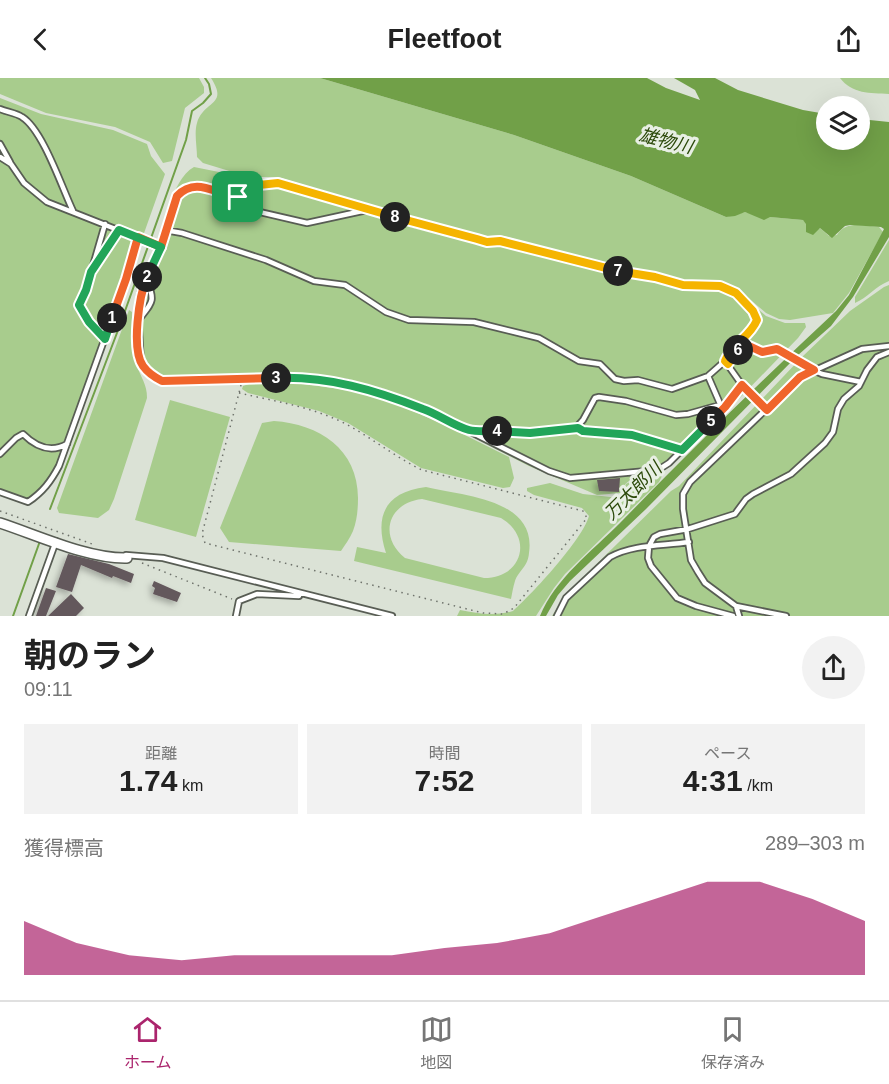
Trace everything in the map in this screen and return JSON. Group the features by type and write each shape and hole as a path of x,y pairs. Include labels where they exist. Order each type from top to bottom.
{"street":[{"path":"0,523 95,554 115,558 123,556"}],"lane":[{"path":"0,109 21,116 30,123 40,138 73,211"},
{"path":"0,144 24,183 47,202 160,247"},
{"path":"0,157 11,164"},
{"path":"726,362 729,351 752,332 757,320 753,311 736,293 720,286 683,285 655,277 620,272 500,241 487,242 412,223 278,183 259,185 238,197 199,186 189,186 177,196 160,247 140,293 137,322 141,364 151,375 162,381 297,377 347,383 380,392 425,409 549,471 570,478 658,470 682,450 742,385"},
{"path":"231,196 251,210 307,223 370,209"},
{"path":"105,224 100,233 86,290 79,305 79,309 105,339"},
{"path":"91,272 119,230"},
{"path":"165,230 182,233 266,260 314,281 345,285 386,312 409,320 474,322 539,338 579,361 600,364 615,378 624,381 638,380 672,389 708,376 739,348 747,345 762,352 777,349 814,370 861,382"},
{"path":"0,492 28,502 51,482 105,339 138,237"},
{"path":"137,322 153,298 146,278"},
{"path":"786,616 736,606 701,578 691,560 683,509 683,494 690,482 800,377 862,349 889,346"},
{"path":"733,616 696,606 677,598 651,566 648,558 649,546 654,537 735,514 753,494 790,474 825,443 832,432 843,399 855,390 878,357 889,352"},
{"path":"726,362 742,385 767,410"},
{"path":"708,376 721,407"},
{"path":"578,428 595,398 599,397 626,401 676,415 721,407"},
{"path":"470,430 530,433 578,428 583,431 632,435 682,450"},
{"path":"0,454 23,434 40,447 57,450 67,444"},
{"path":"29,616 56,541"},
{"path":"556,616 566,598 610,557 619,552 649,546 689,542"},
{"path":"123,556 163,558 392,616"},
{"path":"236,616 239,601 257,594 308,596"},
{"path":"736,606 739,616"}],"path":[{"path":"239,393 316,412 346,424 422,471 583,511 587,518 514,608 503,614 483,613 205,543 202,534 239,393 243,379"}],"shaded area":[{"path":"0,78 199,78 204,87 204,93 185,108 172,161 163,163 150,142 115,127 46,113 0,94"},
{"path":"211,78 320,78 514,135 631,176 726,217 745,212 759,216 803,220 817,230 820,228 829,236 837,235 845,227 856,225 879,227 883,232 849,293 833,313 790,320 779,319 766,313 740,291 723,282 683,280 615,266 500,235 487,236 410,218 278,177 249,177 203,163 197,157 196,131 200,116 216,98 216,87"},
{"path":"840,78 889,78 889,94 856,90"},
{"path":"0,98 41,114 113,130 147,144 151,156 165,174 60,470 47,490 29,504 0,494"},
{"path":"194,167 249,178 276,179 325,192 410,220 486,238 500,237 617,268 683,282 722,284 737,291 766,316 785,323 805,323 806,327 703,436 663,472 653,473 659,473 662,476 659,482 565,574 536,616 457,616 460,610 487,614 513,611 556,566 585,526 589,516 582,508 534,495 527,491 527,488 550,483 583,494 620,498 626,484 620,493 597,495 529,466 425,413 380,395 348,387 299,380 163,384 148,377 138,364 136,356 135,323 139,290 142,279 154,257 173,195 186,174"},
{"path":"889,240 889,281 855,303 855,297"},
{"path":"889,285 889,616 552,616 566,594 671,491 679,486 802,357 850,311"},
{"path":"129,310 132,312 134,353 147,398 114,499 109,510 98,518 59,513 57,508"},
{"path":"297,383 368,395 395,404 461,433 509,457 514,478 510,487 503,488 421,468 348,423 319,411 248,393 242,389 243,386 249,384"},
{"path":"170,400 230,417 196,537 135,520"},
{"path":"274,421 306,427 320,434 333,442 351,466 356,481 357,515 353,531 341,551 229,542 220,528 262,423"},
{"path":"426,487 495,503 522,521 528,535 529,553 527,562 515,581 511,599 354,561 357,547 386,553 381,528 386,508 392,500 412,490","holes":["422,499 501,518 518,536 520,546 515,564 497,576 484,578 405,558 391,540 391,522 395,514 401,507"]}],"water":[{"name":"雄物川","path":"320,78 647,78 666,88 700,100 695,90 674,78 715,78 738,90 816,112 816,150 870,150 870,120 889,122 889,237 853,297 831,326 797,356 646,509 570,581 558,595 546,616 540,616 555,590 575,566 836,311 849,295 884,229 850,225 845,226 832,238 820,228 813,235 806,232 806,224 803,220 770,217 764,220 745,212 726,217 631,176 514,135"}],"building":[{"path":"620,478 619,492 599,491 597,480"},
{"path":"68,554 109,564 134,574 131,583 81,565 72,592 56,587"},
{"path":"154,581 181,593 177,602 153,594"},
{"path":"46,588 56,591 46,616 36,616"},
{"path":"71,594 84,608 76,616 48,616"}],"waterway":[{"path":"50,509 120,325 186,140 192,111 211,94 205,78"},
{"path":"13,616 40,541"}],"route":[{"path":"238,197 199,186 189,186 182,190 177,196 161,247 138,237 105,339 79,309 91,272 119,230 138,237 145,241 161,247 140,293 137,322 141,364 151,375 162,381 297,377 347,383 380,392 425,409 470,430 530,433 578,428 583,431 632,435 682,450 725,407 742,385 767,410 800,377 814,370 777,349 762,352 747,345 739,348 728,364 725,361 729,351 752,332 757,320 746,302 736,293 720,286 683,285 655,277 620,272 500,241 487,242 412,223 278,183 259,185 238,197"}],"water label":[{"name":"万太郎川","path":"633,491"}]}
